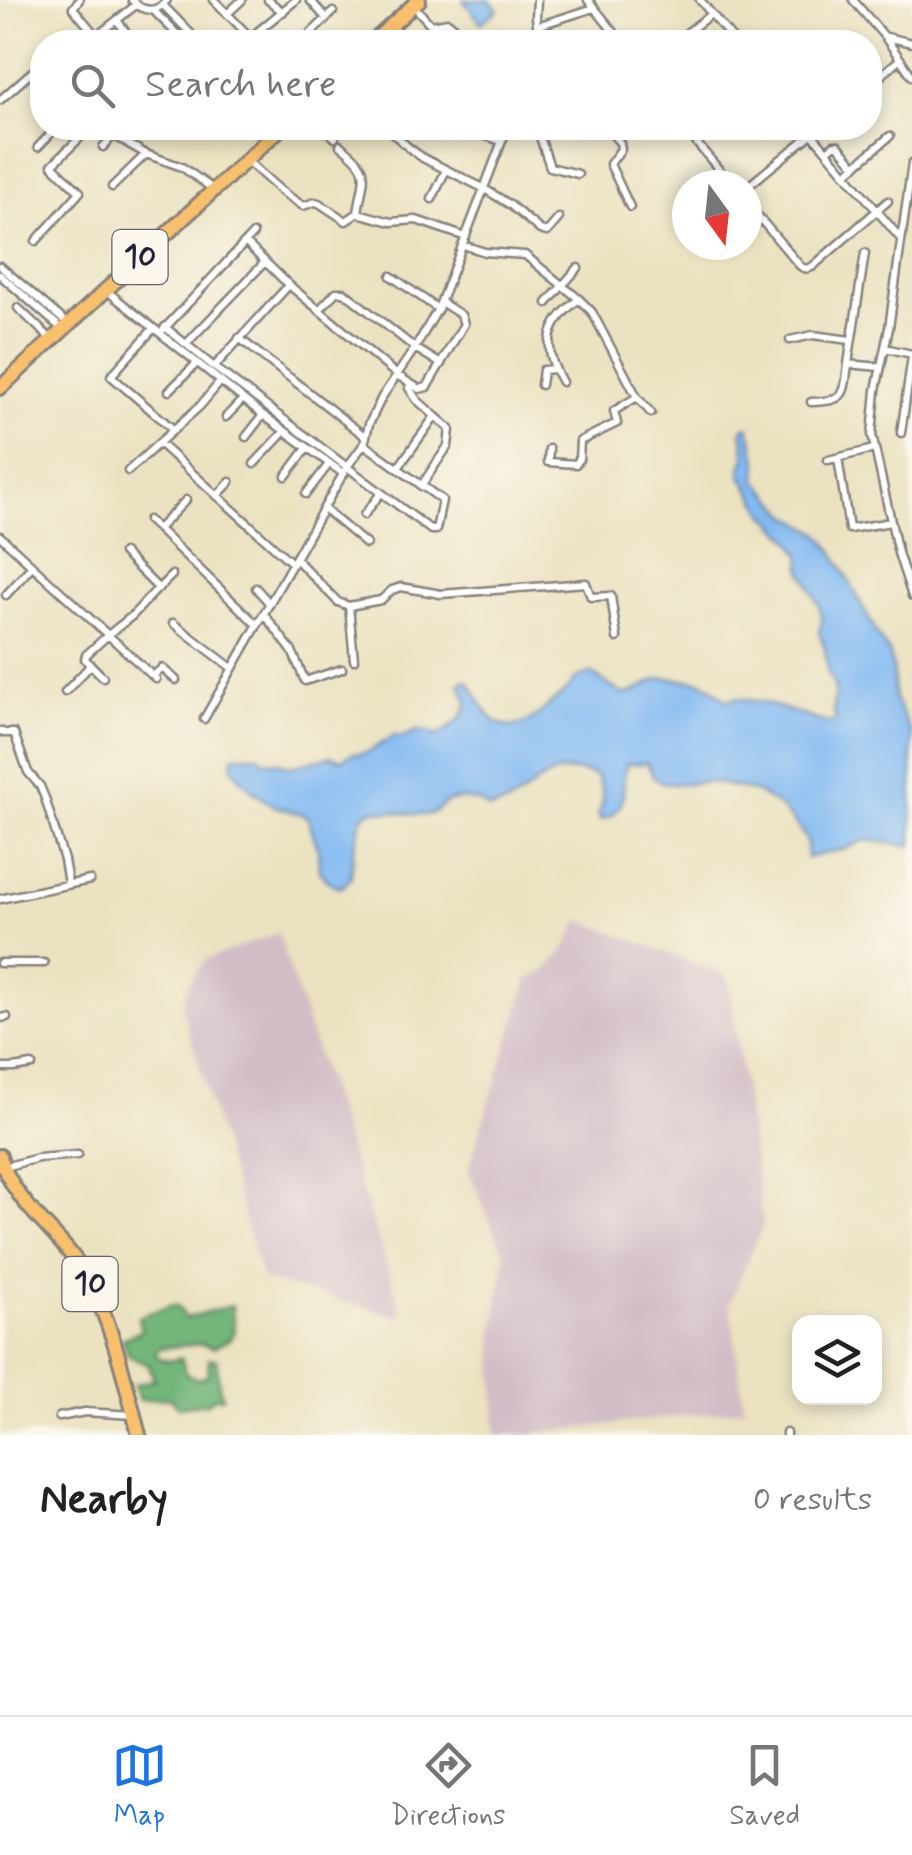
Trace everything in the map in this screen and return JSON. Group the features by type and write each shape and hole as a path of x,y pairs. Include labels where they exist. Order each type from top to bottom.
{"highway":[{"path":"386,30 417,3"},
{"name":"10","path":"0,388 266,140"},
{"name":"10","path":"2,1161 12,1186 85,1274 107,1320 139,1435"}],"street":[{"path":"79,0 73,7 93,30"},
{"path":"214,0 240,30"},
{"path":"226,14 242,0"},
{"path":"268,0 283,12"},
{"path":"260,30 296,0"},
{"path":"310,0 330,15 314,30"},
{"path":"537,0 538,30"},
{"path":"588,0 612,30"},
{"path":"700,0 725,30"},
{"path":"853,0 880,30"},
{"path":"105,30 134,2 153,10 173,30"},
{"path":"153,10 165,2 189,30"},
{"path":"417,3 432,24 448,22 458,30"},
{"path":"538,26 594,8"},
{"path":"691,30 712,14"},
{"path":"117,20 124,30"},
{"path":"391,26 395,30"},
{"path":"882,33 912,76"},
{"path":"886,37 912,43"},
{"path":"882,75 900,60"},
{"path":"0,100 30,74"},
{"path":"847,173 890,136"},
{"path":"38,147 45,140"},
{"path":"36,241 80,192 52,165 78,140"},
{"path":"103,147 109,140"},
{"path":"120,140 182,166 213,189"},
{"path":"335,140 363,168 358,213"},
{"path":"400,140 509,204 543,232 551,229 558,218"},
{"path":"204,719 365,441 374,411 439,306 501,141 498,140"},
{"path":"541,140 550,167 578,174"},
{"path":"616,140 621,149 610,164 630,206"},
{"path":"694,140 719,170"},
{"path":"762,174 801,140"},
{"path":"820,140 901,239"},
{"path":"826,150 838,145 856,166"},
{"path":"112,187 146,154"},
{"path":"245,159 303,206 319,204 346,221 358,213 390,222 416,220 485,252 525,256 592,312 637,396 651,413"},
{"path":"912,164 872,436 890,522 912,596"},
{"path":"432,199 446,170"},
{"path":"762,220 804,268 812,267 888,202"},
{"path":"173,429 111,375 253,234"},
{"path":"246,242 289,285 397,376 425,389 464,322 461,315 391,276"},
{"path":"811,402 832,402 844,392 866,253"},
{"path":"186,344 265,262"},
{"path":"0,266 61,332"},
{"path":"547,303 578,268"},
{"path":"0,275 61,332"},
{"path":"214,367 289,285"},
{"path":"106,290 263,415 329,464 345,470"},
{"path":"320,309 336,292 344,292 440,364"},
{"path":"562,382 554,368 549,344 555,320 578,298"},
{"path":"18,308 61,332"},
{"path":"159,330 186,344 345,470 436,530 443,501 239,338"},
{"path":"790,340 823,335 850,340"},
{"path":"886,348 912,355 901,432"},
{"path":"169,391 197,363"},
{"path":"848,364 880,367"},
{"path":"541,384 542,370 554,368"},
{"path":"128,471 200,406 220,381"},
{"path":"407,383 417,400 450,428 450,443 421,486"},
{"path":"548,449 548,462 576,464 580,441 616,423 614,410 637,396"},
{"path":"226,418 243,399"},
{"path":"246,437 263,415"},
{"path":"398,468 435,416"},
{"path":"254,464 285,431"},
{"path":"158,443 338,602 349,606 381,600 401,586 441,594 586,583 591,596 611,596 616,638"},
{"path":"286,476 308,448"},
{"path":"828,460 874,449"},
{"path":"838,458 849,528 890,522"},
{"path":"306,494 329,464"},
{"path":"217,496 230,482"},
{"path":"364,515 381,493"},
{"path":"158,529 186,500"},
{"path":"324,510 366,544"},
{"path":"148,520 257,626"},
{"path":"0,536 154,678 162,668 176,680"},
{"path":"123,553 158,588"},
{"path":"6,595 32,566"},
{"path":"103,677 86,655 172,575"},
{"path":"256,588 270,604"},
{"path":"349,606 354,660"},
{"path":"264,614 292,651 305,680 342,668"},
{"path":"174,623 232,668"},
{"path":"65,692 89,663"},
{"path":"0,730 14,733 28,772 40,786 68,884"},
{"path":"0,898 90,880"},
{"path":"0,963 44,963"},
{"path":"0,1068 32,1065"},
{"path":"2,1161 78,1155"},
{"path":"59,1417 85,1412 134,1414"}],"shaded area":[{"path":"580,920 728,976 763,1224 730,1303 744,1409 496,1435 493,1337 505,1255 468,1169 528,979 543,973 564,951"},
{"path":"278,933 404,1318 262,1279 182,1008 188,985 205,960"}],"green space":[{"path":"178,1306 185,1318 232,1306 234,1331 230,1339 213,1348 201,1344 159,1348 156,1352 158,1358 169,1361 181,1358 186,1374 198,1379 208,1376 209,1359 216,1359 223,1397 178,1407 171,1398 139,1400 134,1385 154,1380 149,1365 129,1356 122,1339 141,1331 138,1317"}],"water":[{"path":"463,0 490,0 498,10 481,23"},
{"path":"745,427 749,427 758,463 756,479 789,515 820,534 889,652 894,697 912,735 912,846 864,840 807,858 805,837 782,810 764,797 713,782 665,783 654,777 647,763 627,764 622,803 601,820 598,815 602,791 597,776 577,771 548,776 505,805 489,809 480,802 461,799 425,815 374,810 366,813 353,852 351,878 341,888 327,881 319,870 318,848 308,819 274,806 254,792 234,771 234,755 258,755 264,761 290,767 330,756 342,760 353,753 368,752 394,736 417,731 435,736 452,726 463,713 468,701 460,685 465,680 489,715 505,726 528,722 576,678 591,673 622,694 657,679 699,681 726,700 763,702 827,723 837,721 833,712 835,688 819,632 819,605 802,570 801,555 767,516 742,476"}]}
